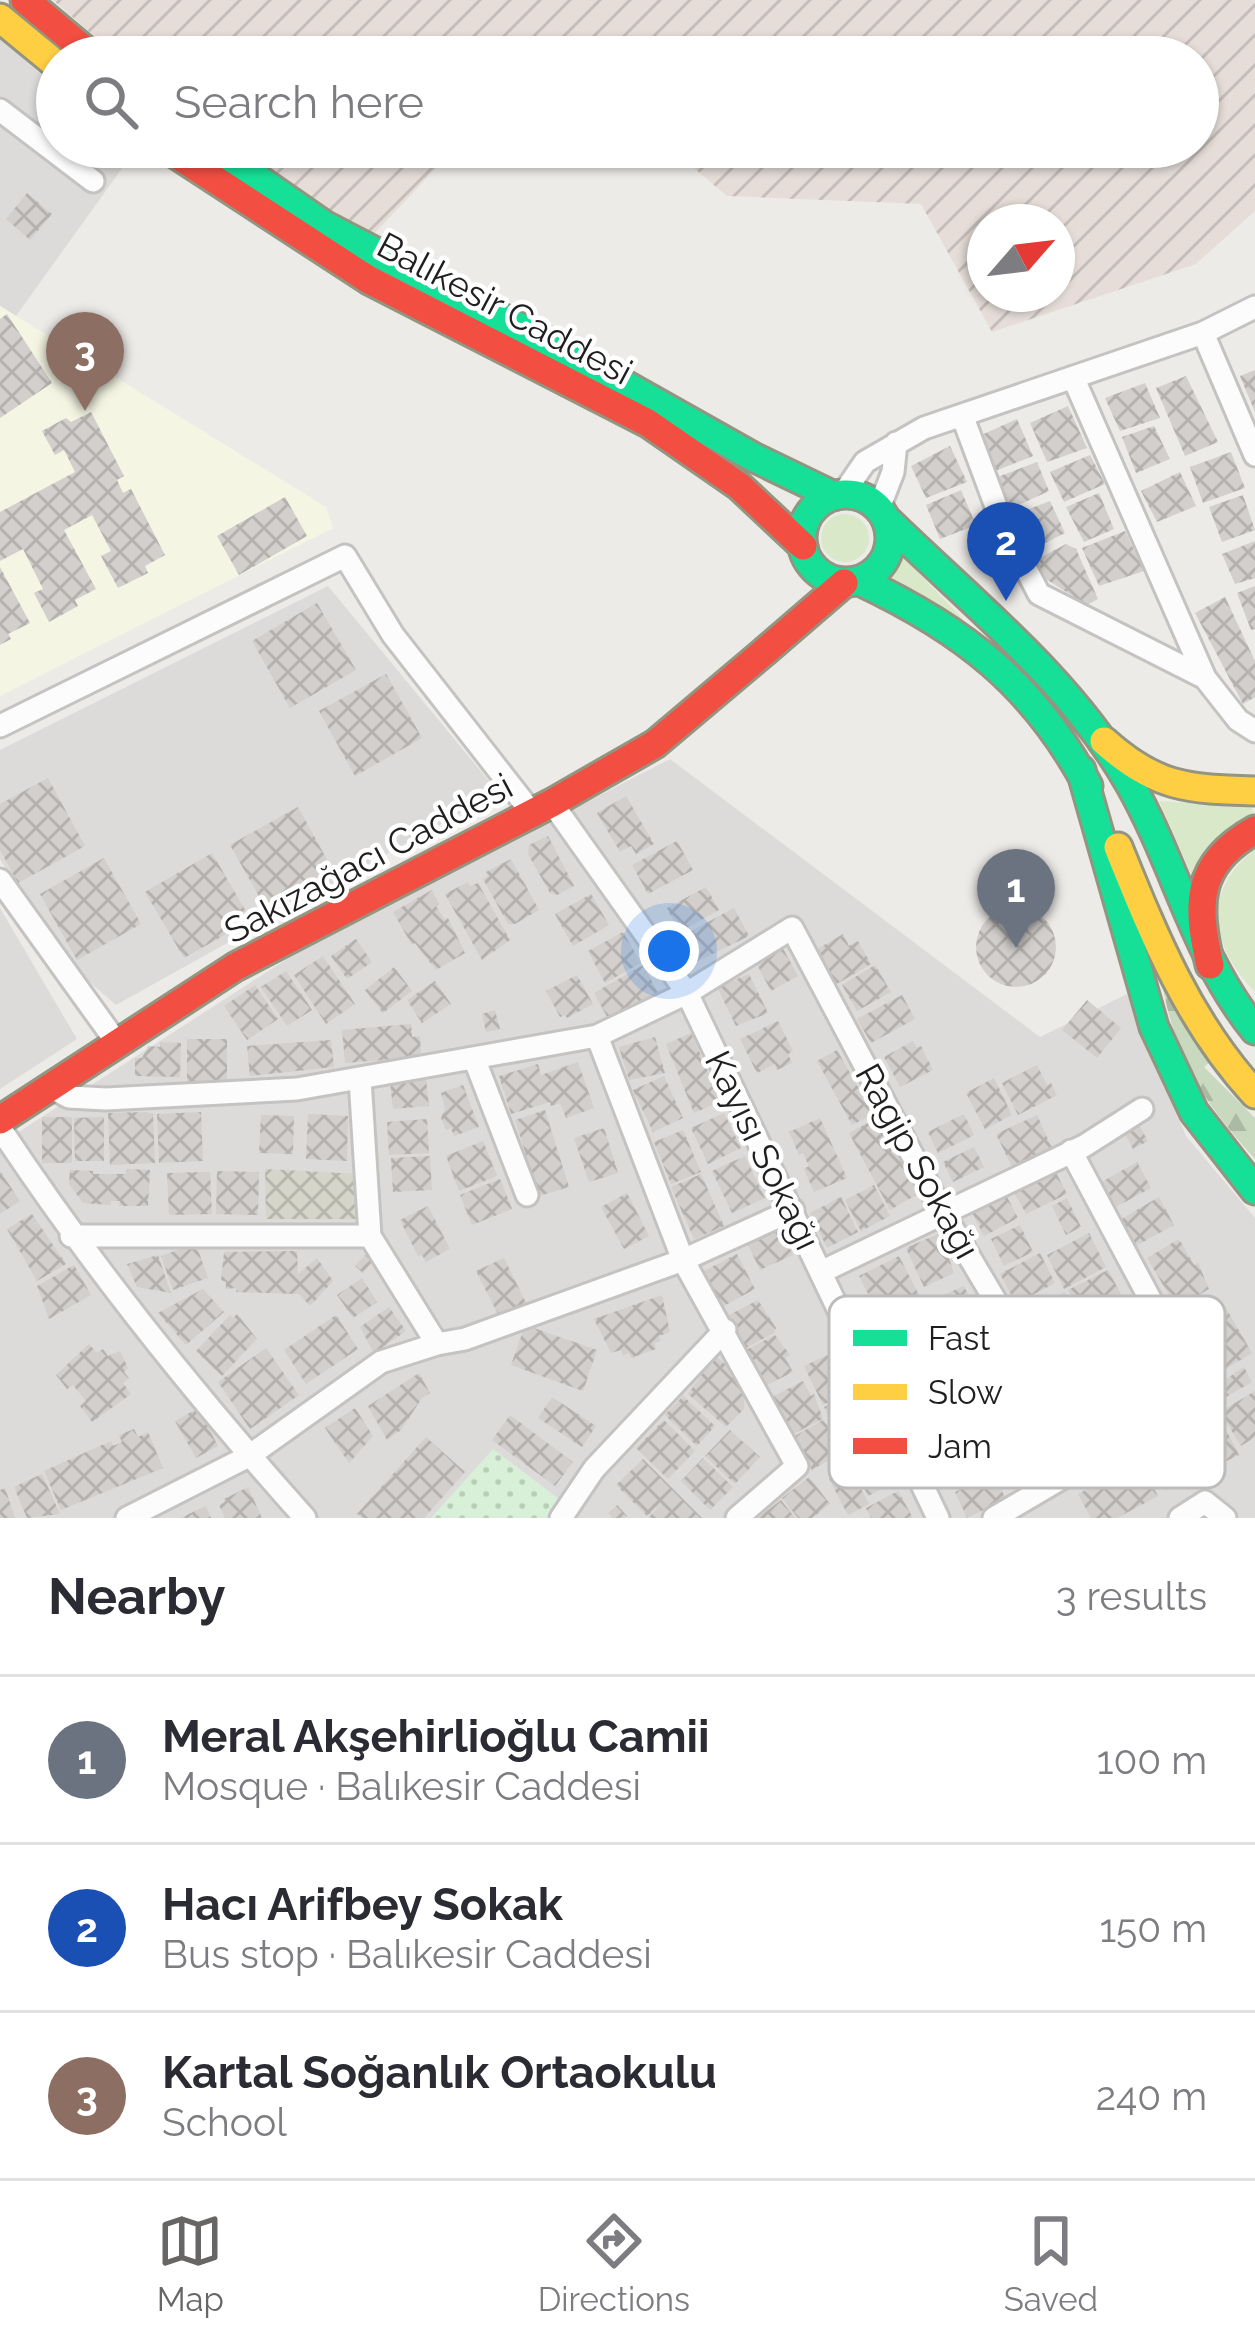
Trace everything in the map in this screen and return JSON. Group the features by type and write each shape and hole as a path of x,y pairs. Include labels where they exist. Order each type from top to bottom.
{"main road":[{"path":"25,0 68,36"},
{"path":"0,18 36,48"},
{"name":"Balıkesir Caddesi","path":"197,168 369,280 648,423 740,486 805,552"},
{"name":"Balıkesir Caddesi","path":"243,168 324,224 753,457 838,495"},
{"path":"764,652 805,552 807,518 815,507 838,495 868,500 1042,668 1135,772 1168,786 1255,791"},
{"path":"852,582 883,563 890,549 883,514"},
{"path":"805,552 829,579 852,582 933,616 968,640 1029,700 1081,770 1194,1012 1222,1058 1255,1094"},
{"name":"Sakızağacı Caddesi","path":"0,1124 235,967 655,744 852,582"},
{"path":"1104,741 1132,786 1210,965 1255,1030"},
{"path":"1081,770 1154,1028 1194,1112 1255,1190"},
{"path":"1210,965 1199,915 1207,887 1219,860 1243,835 1255,830"}],"street":[{"path":"0,110 36,137"},
{"path":"76,168 93,181"},
{"path":"838,495 865,463 896,443 962,415 1203,333 1255,308"},
{"path":"1203,333 1255,455"},
{"path":"1073,376 1205,678 1238,720 1255,731"},
{"path":"962,415 1003,525 1039,593 1205,678"},
{"path":"883,514 896,443"},
{"name":"Kayısı Sokağı","path":"0,726 345,556 393,635 542,808 688,993 832,1296"},
{"path":"0,880 117,1043"},
{"name":"Ragip Sokağı","path":"688,993 792,928 942,1211 993,1296"},
{"path":"52,1088 69,1096 106,1099 297,1089 597,1036 688,993"},
{"path":"597,1036 682,1260 797,1466 737,1518"},
{"path":"474,1058 527,1195"},
{"path":"360,1079 370,1236 437,1343"},
{"path":"821,1272 1071,1151 1142,1109"},
{"path":"0,1124 71,1236 305,1518"},
{"path":"1071,1151 1148,1296"},
{"path":"127,1518 249,1456 381,1363 437,1343 465,1339 682,1260 793,1210"},
{"path":"71,1236 370,1236"},
{"path":"561,1518 594,1469 724,1330"},
{"name":"Kayısı Sokağı","path":"924,1488 938,1518"},
{"path":"994,1518 1045,1488"},
{"path":"1180,1518 1204,1502 1225,1518"}],"shaded area":[{"path":"53,0 1255,0 1255,211 1196,264 1075,304 1075,204 967,204 967,287 921,204 727,196 694,168 1219,168 1219,36 94,36"},
{"path":"0,38 36,70 36,168 122,168 16,316 0,306"},
{"path":"263,168 436,168 374,234 305,198"},
{"path":"0,306 326,507 333,528 0,696"},
{"path":"981,312 1052,312 992,332"},
{"path":"328,586 498,792 116,1005 54,951 0,859 0,750"},
{"path":"670,759 1040,1037 1127,994 1186,1136 1255,1218 1255,1518 0,1518 0,1144 301,950"},
{"path":"0,908 77,1039 0,1089"},
{"path":"265,1169 359,1174 359,1219 266,1219"}],"green space":[{"path":"845,514 862,521 869,538 862,555 845,562 828,555 821,538 828,521"},
{"path":"902,556 961,621 884,584 895,574"},
{"path":"1159,801 1251,807 1254,814 1193,878"},
{"path":"1255,849 1255,992 1228,956 1218,919 1226,883"},
{"path":"1161,979 1210,1062 1204,1067 1255,1118 1255,1159 1193,1077 1174,1033"},
{"path":"493,1449 559,1499 550,1518 431,1518"}],"building":[{"path":"27,193 52,214 30,240 6,219"},
{"path":"7,314 52,383 0,418 0,319"},
{"path":"1255,370 1255,412 1240,376"},
{"path":"1186,376 1218,442 1185,456 1156,388"},
{"path":"1145,383 1160,418 1120,431 1105,398"},
{"path":"1068,406 1087,448 1047,462 1030,423"},
{"path":"91,412 124,476 117,480 123,493 131,489 165,555 145,566 148,573 118,588 101,556 111,551 92,515 64,530 96,589 49,622 34,593 43,589 23,549 0,561 0,512 75,472 64,450 55,455 42,431"},
{"path":"1017,419 1033,456 995,471 977,437"},
{"path":"1154,426 1170,459 1136,473 1122,437"},
{"path":"950,446 967,482 926,498 911,466"},
{"path":"1231,452 1245,488 1203,503 1190,467"},
{"path":"1090,455 1105,484 1064,502 1050,472"},
{"path":"1037,462 1049,491 1010,509 995,478"},
{"path":"1180,472 1196,506 1157,522 1141,491"},
{"path":"961,490 976,525 940,539 926,505"},
{"path":"1099,493 1114,529 1084,542 1066,507"},
{"path":"1243,495 1255,530 1222,542 1209,507"},
{"path":"285,497 307,536 239,575 217,536"},
{"path":"1050,501 1065,533 1031,550 1016,514"},
{"path":"1125,531 1144,571 1099,586 1082,548"},
{"path":"1255,541 1255,578 1235,584 1222,554"},
{"path":"1066,544 1076,549 1098,599 1087,605 1041,576 1034,561"},
{"path":"0,567 30,623 8,634 11,639 0,645"},
{"path":"1255,586 1255,629 1251,630 1237,593"},
{"path":"1225,597 1255,661 1255,697 1243,704 1195,613"},
{"path":"317,603 356,670 290,708 252,641"},
{"path":"386,674 422,738 355,776 319,711"},
{"path":"48,778 85,846 18,883 0,850 0,804"},
{"path":"626,796 654,844 636,854 631,846 620,852 597,813"},
{"path":"298,807 336,876 269,914 230,845"},
{"path":"548,836 574,886 557,895 550,893 528,854 529,845"},
{"path":"677,841 693,870 648,894 632,865"},
{"path":"212,853 251,920 184,958 145,892"},
{"path":"104,858 141,924 77,960 40,894"},
{"path":"511,859 539,910 515,924 508,924 483,879 486,872"},
{"path":"468,882 470,886 478,883 510,940 482,960 445,894"},
{"path":"706,887 719,910 680,932 667,908"},
{"path":"432,890 436,906 448,918 465,953 436,970 412,945 393,912"},
{"path":"591,894 609,925 573,946 555,914"},
{"path":"1016,907 1045,918 1056,947 1045,976 1016,987 987,976 976,947 987,918"},
{"path":"734,908 749,936 696,962 682,936"},
{"path":"623,932 641,963 605,983 588,951"},
{"path":"843,934 849,946 858,941 871,964 835,985 816,950"},
{"path":"356,939 372,962 347,979 331,956"},
{"path":"780,943 798,976 771,991 753,957"},
{"path":"323,956 355,1004 326,1024 294,975"},
{"path":"643,965 660,996 611,1024 594,993"},
{"path":"875,965 891,992 857,1011 842,985"},
{"path":"394,967 412,991 383,1013 365,990"},
{"path":"286,971 312,1010 287,1026 261,987"},
{"path":"749,974 768,1013 736,1026 717,987"},
{"path":"577,975 593,1004 560,1017 546,991"},
{"path":"435,981 451,1004 422,1023 407,1000"},
{"path":"255,985 278,1019 247,1040 224,1006"},
{"path":"902,995 915,1019 871,1043 857,1019"},
{"path":"1087,1000 1121,1028 1097,1058 1062,1030"},
{"path":"495,1010 500,1029 486,1032 482,1014"},
{"path":"778,1021 793,1051 788,1054 792,1063 777,1070 775,1064 757,1073 740,1039"},
{"path":"411,1024 412,1037 420,1036 421,1057 345,1063 342,1030"},
{"path":"691,1033 721,1101 694,1113 666,1044"},
{"path":"655,1037 665,1073 629,1080 619,1047"},
{"path":"187,1039 227,1039 227,1082 187,1082"},
{"path":"331,1040 334,1067 250,1076 247,1046"},
{"path":"913,1041 917,1048 921,1046 933,1070 900,1087 884,1057"},
{"path":"160,1042 181,1043 180,1077 135,1076 135,1058 142,1058 148,1046 160,1047"},
{"path":"837,1050 873,1114 852,1125 817,1061"},
{"path":"578,1062 594,1108 566,1118 560,1103 551,1106 550,1102 511,1114 499,1076 538,1064 541,1075"},
{"path":"1037,1065 1057,1095 1018,1115 1002,1083"},
{"path":"664,1076 683,1118 653,1132 633,1090"},
{"path":"426,1078 429,1106 393,1109 390,1082"},
{"path":"994,1078 1012,1115 985,1129 966,1093"},
{"path":"463,1085 479,1127 454,1136 441,1118 445,1109 441,1093"},
{"path":"545,1110 569,1187 539,1196 515,1120"},
{"path":"201,1112 203,1161 159,1163 157,1114"},
{"path":"108,1113 153,1114 155,1163 110,1165"},
{"path":"724,1113 741,1148 708,1164 691,1128"},
{"path":"308,1114 348,1116 347,1161 306,1159"},
{"path":"964,1114 974,1135 938,1153 928,1132"},
{"path":"261,1115 294,1116 293,1154 259,1153"},
{"path":"1037,1115 1053,1150 1013,1169 996,1134"},
{"path":"42,1117 72,1117 72,1163 42,1163"},
{"path":"104,1117 104,1161 75,1161 74,1118"},
{"path":"820,1118 847,1178 814,1192 804,1169 809,1166 789,1132"},
{"path":"877,1118 918,1194 890,1210 849,1133"},
{"path":"427,1119 429,1153 389,1155 387,1122"},
{"path":"1139,1125 1148,1141 1133,1149 1124,1132"},
{"path":"604,1128 618,1173 589,1182 574,1138"},
{"path":"683,1130 701,1172 671,1184 654,1142"},
{"path":"483,1141 497,1176 459,1191 446,1156"},
{"path":"974,1147 984,1167 953,1182 943,1162"},
{"path":"430,1156 432,1190 393,1192 391,1158"},
{"path":"745,1156 765,1198 732,1213 712,1171"},
{"path":"1137,1162 1151,1188 1112,1209 1098,1184"},
{"path":"1053,1167 1067,1194 1026,1214 1012,1188"},
{"path":"128,1169 150,1170 148,1206 119,1206 120,1201 83,1203 69,1184 70,1170 125,1174"},
{"path":"0,1171 20,1201 0,1214"},
{"path":"217,1171 259,1172 258,1215 216,1214"},
{"path":"210,1172 212,1214 169,1215 167,1173"},
{"path":"701,1174 724,1226 694,1239 671,1187"},
{"path":"500,1179 512,1209 472,1225 460,1195"},
{"path":"874,1185 890,1216 861,1231 845,1200"},
{"path":"1004,1191 1018,1218 984,1236 970,1209"},
{"path":"627,1193 649,1236 624,1249 601,1207"},
{"path":"841,1197 858,1232 827,1248 810,1213"},
{"path":"1159,1197 1174,1225 1134,1247 1118,1221"},
{"path":"1067,1198 1081,1227 1066,1235 1052,1206"},
{"path":"428,1206 450,1249 426,1262 418,1256 400,1220"},
{"path":"32,1214 66,1264 37,1281 7,1229"},
{"path":"778,1223 793,1255 760,1270 745,1238"},
{"path":"1020,1225 1033,1252 1004,1266 991,1239"},
{"path":"940,1233 954,1273 924,1287 906,1248"},
{"path":"1089,1233 1106,1267 1064,1289 1047,1255"},
{"path":"1179,1239 1194,1265 1198,1263 1209,1289 1197,1296 1170,1296 1147,1258"},
{"path":"197,1247 208,1278 173,1290 161,1256"},
{"path":"297,1251 298,1274 317,1258 333,1281 310,1306 299,1294 236,1292 236,1288 226,1289 221,1280 224,1252"},
{"path":"368,1252 375,1259 363,1273 355,1266"},
{"path":"1040,1253 1055,1283 1031,1296 1012,1296 1000,1274"},
{"path":"737,1254 755,1289 722,1307 704,1271"},
{"path":"158,1255 171,1293 137,1287 127,1264"},
{"path":"899,1256 919,1295 869,1296 859,1276"},
{"path":"504,1258 527,1305 500,1318 476,1271"},
{"path":"74,1265 91,1295 49,1319 37,1286"},
{"path":"1108,1270 1122,1296 1071,1296 1068,1290"},
{"path":"362,1278 377,1302 353,1318 337,1295"},
{"path":"964,1286 969,1296 941,1296"},
{"path":"203,1289 224,1312 186,1345 158,1313"},
{"path":"662,1295 670,1332 659,1336 656,1349 631,1358 621,1350 611,1353 594,1319"},
{"path":"758,1300 776,1328 746,1348 729,1315"},
{"path":"1225,1306 1252,1353 1225,1369"},
{"path":"389,1307 406,1331 374,1353 360,1327"},
{"path":"237,1314 257,1339 222,1376 196,1351 230,1315"},
{"path":"336,1315 358,1349 306,1384 284,1350"},
{"path":"525,1325 597,1350 583,1391 511,1365"},
{"path":"775,1335 790,1355 785,1358 793,1372 765,1386 746,1350"},
{"path":"89,1344 108,1356 120,1351 129,1378 123,1383 131,1394 92,1422 80,1406 86,1401 56,1375"},
{"path":"266,1348 299,1395 250,1429 218,1382"},
{"path":"829,1354 829,1402 823,1405 804,1366"},
{"path":"715,1355 745,1382 744,1409 726,1427 688,1394"},
{"path":"1244,1367 1252,1382 1225,1398 1225,1380"},
{"path":"419,1373 430,1393 387,1440 368,1406"},
{"path":"803,1381 814,1394 823,1419 791,1435 772,1397"},
{"path":"1255,1391 1255,1437 1241,1446 1225,1420 1225,1409"},
{"path":"683,1396 715,1426 697,1446 665,1415"},
{"path":"552,1397 596,1426 582,1447 538,1418"},
{"path":"198,1408 218,1446 196,1458 175,1421"},
{"path":"355,1408 373,1436 349,1463 325,1428"},
{"path":"510,1415 573,1462 555,1486 492,1440"},
{"path":"664,1420 695,1451 668,1479 636,1448"},
{"path":"823,1420 829,1428 829,1460 812,1470 793,1437"},
{"path":"1225,1428 1239,1455 1225,1462"},
{"path":"134,1429 138,1437 148,1432 163,1468 61,1510 44,1471 111,1441 113,1446 122,1442 119,1435"},
{"path":"730,1430 760,1457 735,1484 705,1456"},
{"path":"426,1437 465,1472 424,1518 362,1518 357,1514"},
{"path":"703,1458 733,1487 710,1510 681,1481"},
{"path":"643,1459 702,1518 648,1518 664,1501 647,1516 616,1485"},
{"path":"42,1474 60,1514 27,1518 14,1487"},
{"path":"809,1477 830,1504 812,1518 798,1518 782,1498"},
{"path":"248,1487 262,1518 225,1518 219,1505"},
{"path":"5,1488 15,1518 0,1518 0,1490"},
{"path":"834,1488 861,1488 869,1504 848,1515"},
{"path":"1000,1488 1006,1499 967,1518 955,1492"},
{"path":"1089,1488 1154,1488 1158,1496 1117,1518 1091,1518 1078,1494"},
{"path":"898,1491 913,1518 871,1518 866,1508"},
{"path":"781,1500 795,1518 758,1518"},
{"path":"617,1505 627,1516 625,1518 608,1513"},
{"path":"206,1506 211,1518 180,1518"}],"traffic: fast":[{"path":"242,168 324,225 834,496"},
{"path":"846,494 863,497 877,507 887,521 890,538 887,555 877,569 863,579 846,582 829,579 815,569 805,555 802,538 805,521 815,507 829,497 846,494"},
{"path":"887,520 1018,644 1106,746 1146,815 1217,972 1255,1030"},
{"path":"860,581 931,619 992,663 1044,718 1088,786"},
{"path":"1081,770 1154,1027 1194,1112 1255,1190"}],"traffic: slow":[{"path":"0,18 36,48"},
{"path":"1104,741 1140,768 1174,783 1255,791"},
{"path":"1118,847 1192,1008 1255,1094"}],"traffic: jam":[{"path":"25,0 68,36"},
{"path":"197,168 369,280 648,423 739,486 803,546"},
{"path":"764,652 844,583"},
{"path":"0,1120 235,967 552,803 655,744 764,652"},
{"path":"1210,965 1203,924 1204,888 1220,857 1255,830"}],"place":[{"name":"Kartal Soğanlık Ortaokulu","path":"85,411"},
{"name":"Hacı Ari̇fbey Sokak","path":"1006,601"},
{"name":"Meral Akşehirlioğlu Camii","path":"1016,948"}]}
